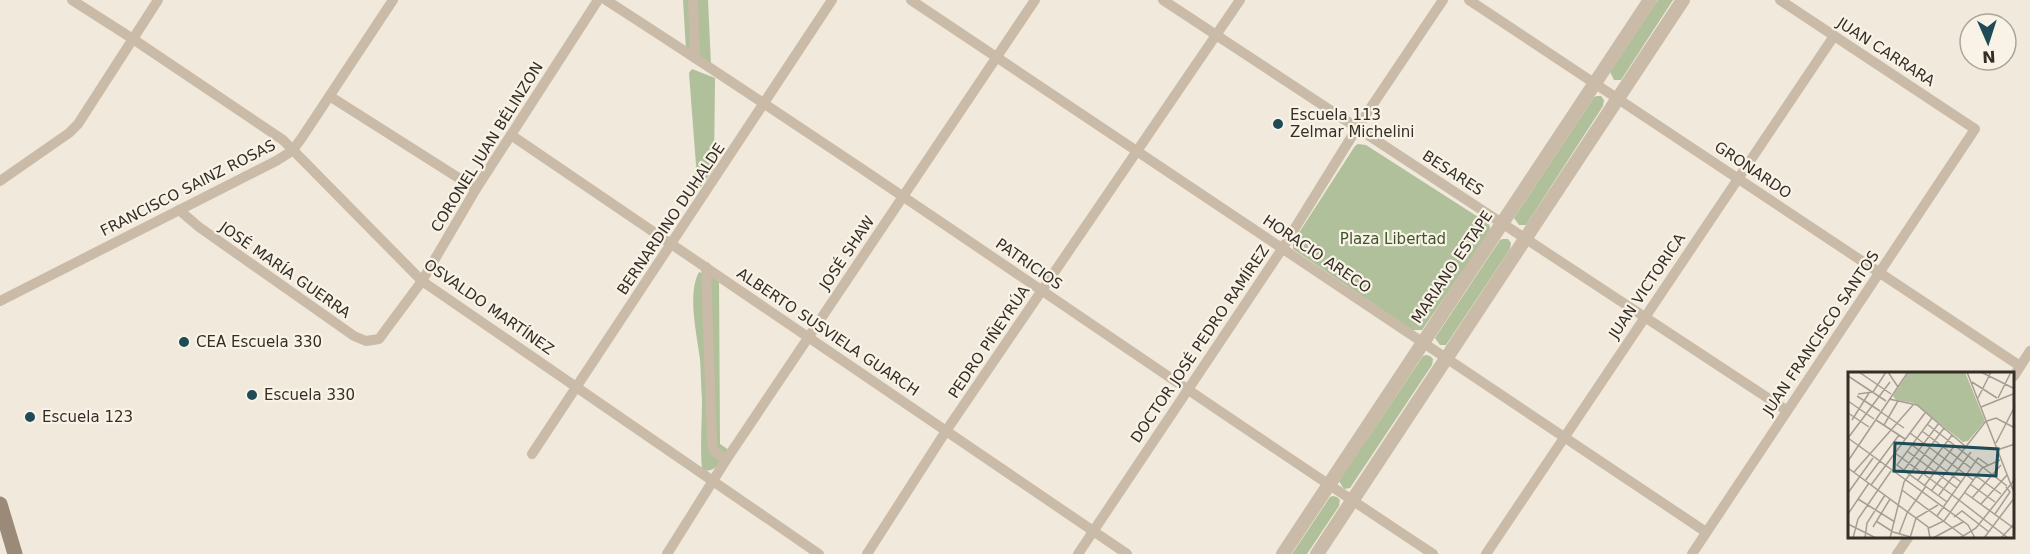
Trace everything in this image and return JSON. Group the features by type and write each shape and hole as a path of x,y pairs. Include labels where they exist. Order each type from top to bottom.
{"main road":[{"path":"0,504 2,522 15,554"}],"street":[{"name":"OSVALDO MARTÍNEZ","path":"72,0 283,140 422,282 819,554"},
{"path":"0,181 69,133 78,124 158,0"},
{"name":"FRANCISCO SAINZ ROSAS","path":"0,301 292,151 331,97 393,0"},
{"name":"CORONEL JUAN BÉLINZON","path":"380,339 422,282 476,189 598,0"},
{"name":"PATRICIOS","path":"606,0 904,196 1433,554"},
{"path":"693,0 695,58"},
{"name":"BERNARDINO DUHALDE","path":"532,454 832,0"},
{"name":"HORACIO ARECO","path":"911,0 1706,532"},
{"name":"JOSÉ SHAW","path":"667,554 726,460 1035,0"},
{"name":"BESARES","path":"1163,0 1786,410"},
{"name":"PEDRO PIÑEYRÚA","path":"867,554 946,431 1240,0"},
{"name":"DOCTOR JOSÉ PEDRO RAMÍREZ","path":"1078,554 1282,249 1357,128 1443,0"},
{"name":"GRONARDO","path":"1469,0 2020,366"},
{"name":"MARIANO ESTAPE","path":"1283,554 1650,0"},
{"path":"1317,554 1683,0"},
{"name":"JUAN CARRARA","path":"1780,0 1975,129"},
{"name":"JUAN VICTORICA","path":"1486,554 1834,36"},
{"path":"331,97 476,189"},
{"name":"JUAN FRANCISCO SANTOS","path":"1692,554 1975,129"},
{"name":"ALBERTO SUSVIELA GUARCH","path":"511,135 1127,554"},
{"name":"JOSÉ MARÍA GUERRA","path":"179,210 199,227 354,336 366,341 380,339"},
{"path":"706,267 711,444 714,452 726,460"},
{"path":"2015,373 2030,351"},
{"path":"1897,554 1907,539"}],"green space":[{"path":"683,0 708,0 711,65 686,49"},
{"path":"1658,0 1673,0 1621,80 1614,80 1610,72"},
{"path":"692,69 715,78 714,169 698,191 694,186 696,165 689,73"},
{"path":"1601,96 1604,100 1603,106 1526,225 1519,225 1514,218 1594,97"},
{"name":"Plaza Libertad","path":"1358,144 1366,145 1489,224 1489,233 1422,330 1412,330 1293,249 1293,242"},
{"path":"1508,239 1511,243 1510,249 1446,345 1440,345 1435,338 1500,240"},
{"path":"699,272 719,280 720,444 729,450 715,468 707,471 702,470 702,400 693,303 695,281"},
{"path":"1426,355 1433,359 1432,365 1350,488 1344,489 1339,481 1423,356"},
{"path":"1333,496 1340,500 1339,506 1307,554 1292,554 1330,497"}],"place":[{"name":"Escuela 113 Zelmar Michelini","path":"1278,124"},
{"name":"CEA Escuela 330","path":"184,342"},
{"name":"Escuela 330","path":"252,395"},
{"name":"Escuela 123","path":"30,417"}]}
